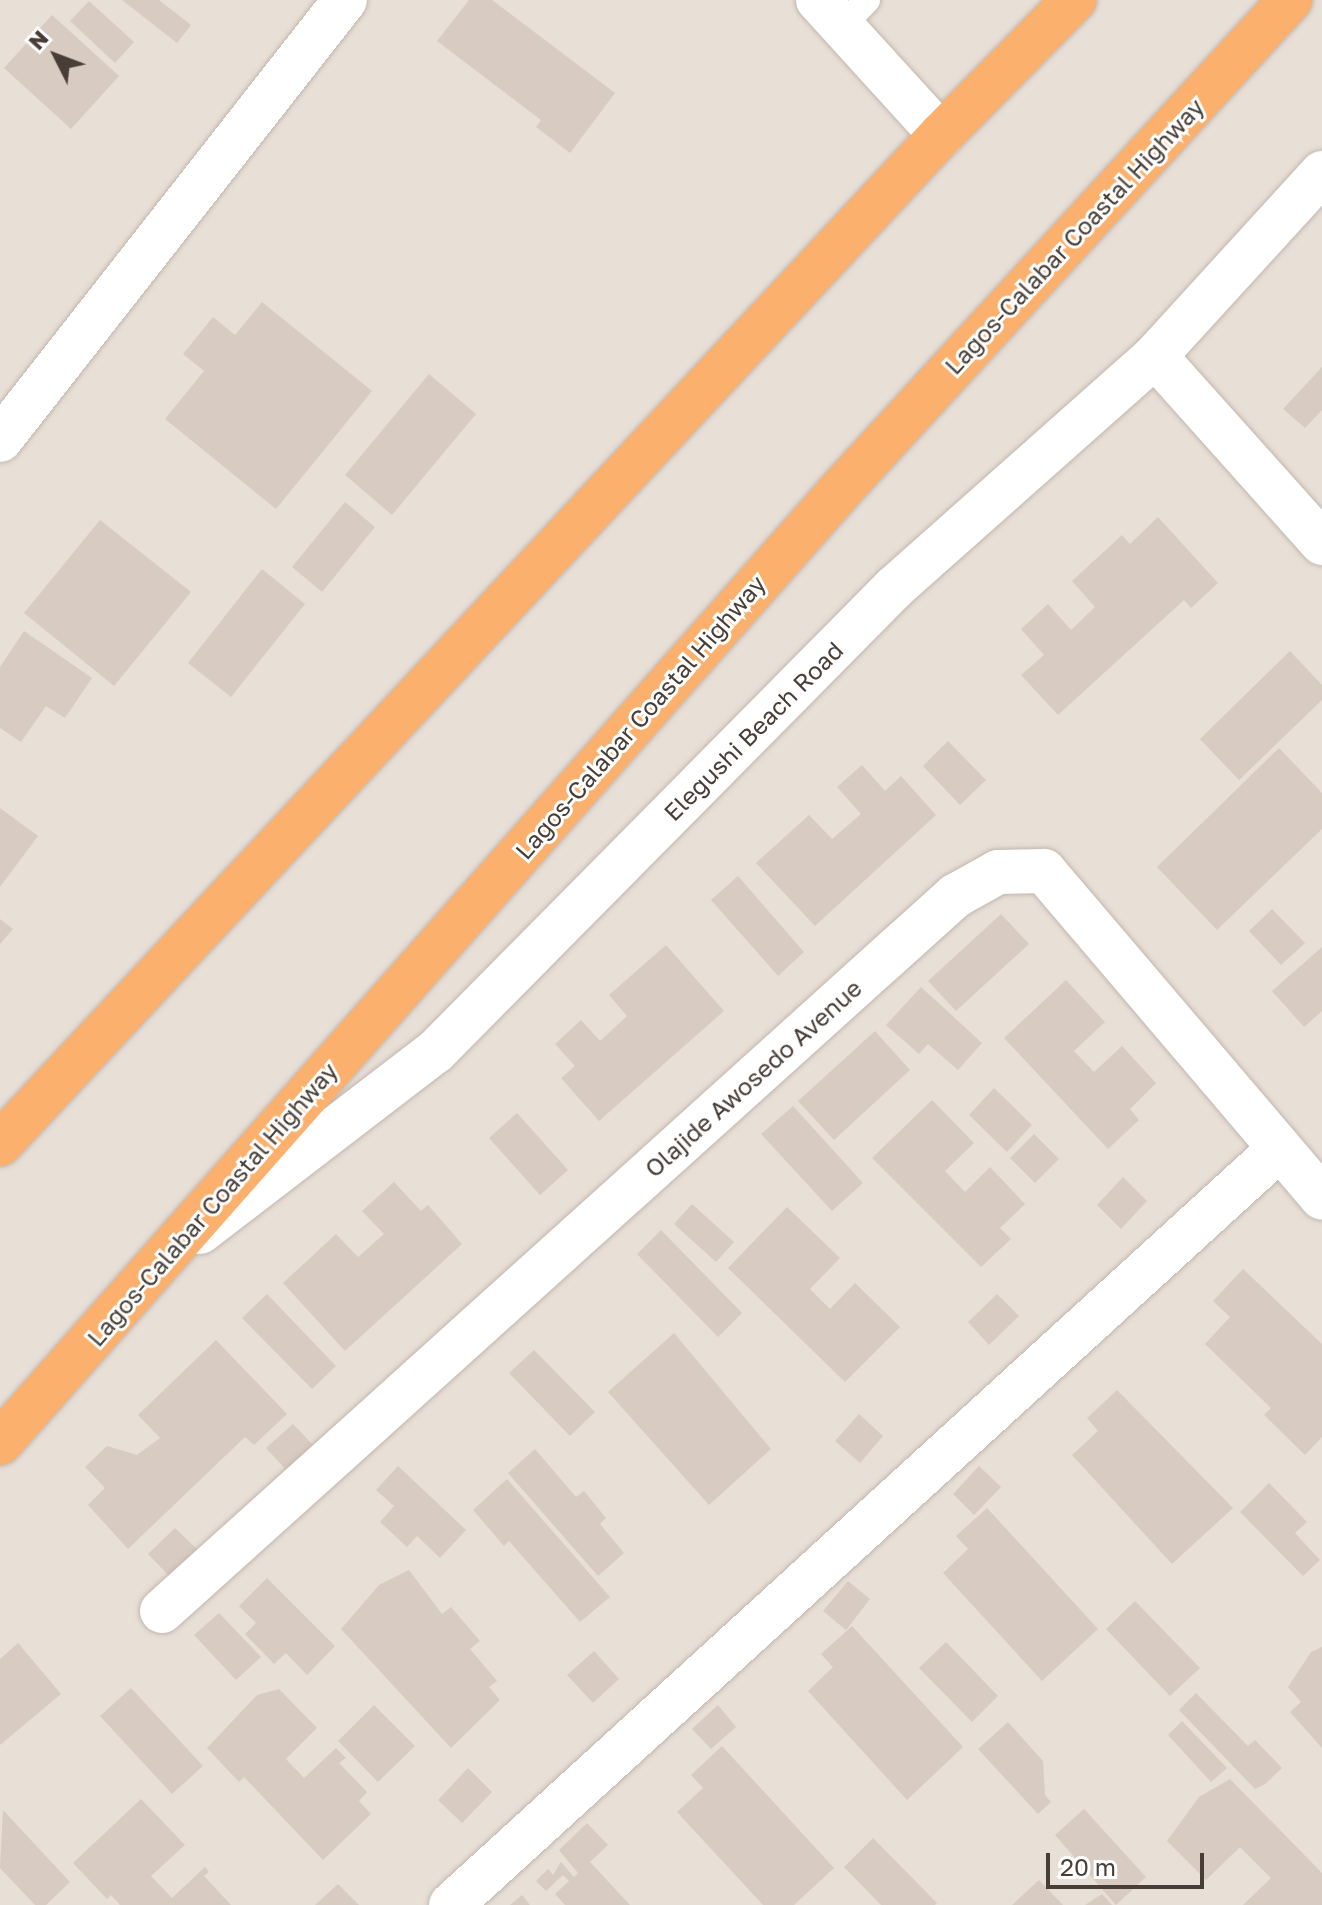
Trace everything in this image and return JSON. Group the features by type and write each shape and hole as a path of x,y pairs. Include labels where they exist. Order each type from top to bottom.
{"highway":[{"path":"0,1144 941,135 1074,0"},
{"name":"Lagos-Calabar Coastal Highway","path":"0,1443 838,493 1290,0"}],"street":[{"path":"0,440 345,0"},
{"path":"843,8 941,135"},
{"name":"Elegushi Beach Road","path":"159,1263 435,1052 895,587 1155,356 1322,173"},
{"path":"1155,356 1322,543"},
{"name":"Olajide Awosedo Avenue","path":"162,1611 955,896 998,872 1044,871 1278,1150 1322,1198"},
{"path":"451,1905 1278,1150"}],"shaded area":[{"path":"0,0 1322,0 1322,1905 0,1905"}],"building":[{"path":"122,0 159,0 191,25 177,43"},
{"path":"469,0 492,0 615,93 570,153 536,127 541,120 437,41"},
{"path":"89,1 134,42 115,63 70,21"},
{"path":"52,15 119,76 71,129 4,68"},
{"path":"262,302 372,391 276,509 165,419 204,371 183,354 213,317 235,335"},
{"path":"1322,367 1322,410 1305,428 1283,409"},
{"path":"429,374 476,414 392,515 345,475"},
{"path":"345,502 375,527 322,592 292,567"},
{"path":"1158,517 1218,583 1191,608 1184,600 1058,715 1021,675 1044,655 1021,629 1048,604 1071,630 1095,607 1072,581 1122,535 1130,544"},
{"path":"100,520 191,592 114,686 24,613"},
{"path":"262,569 305,604 231,697 188,663"},
{"path":"24,631 92,678 65,718 46,706 21,742 0,728 0,667"},
{"path":"1290,651 1322,685 1322,700 1239,780 1200,739"},
{"path":"948,741 986,780 960,805 923,766"},
{"path":"1279,748 1322,793 1322,829 1217,930 1157,867"},
{"path":"862,765 885,791 901,776 936,815 815,926 756,863 809,815 832,839 861,814 837,787"},
{"path":"0,808 38,836 0,887"},
{"path":"738,876 804,952 778,976 711,900"},
{"path":"1272,909 1305,943 1281,965 1249,931"},
{"path":"1001,914 1029,944 956,1011 928,981"},
{"path":"0,919 13,929 0,944"},
{"path":"666,945 724,1011 599,1121 561,1078 575,1066 555,1044 581,1020 600,1041 627,1016 609,995"},
{"path":"1322,947 1322,1011 1304,1027 1272,991"},
{"path":"1066,980 1105,1022 1074,1051 1094,1072 1122,1046 1156,1083 1130,1109 1139,1120 1108,1149 1004,1038"},
{"path":"921,987 982,1043 958,1070 928,1044 919,1054 886,1025"},
{"path":"875,1031 910,1070 834,1140 798,1101"},
{"path":"994,1088 1032,1125 1007,1152 969,1115"},
{"path":"932,1100 974,1143 945,1171 965,1192 990,1167 1025,1204 1000,1228 1011,1239 981,1267 872,1158"},
{"path":"793,1106 863,1183 832,1211 761,1134"},
{"path":"517,1113 568,1170 540,1195 489,1138"},
{"path":"1034,1134 1059,1159 1035,1183 1010,1158"},
{"path":"1123,1177 1147,1201 1121,1229 1097,1205"},
{"path":"394,1182 421,1211 428,1205 462,1244 345,1351 283,1283 336,1234 358,1257 384,1234 362,1211"},
{"path":"692,1204 734,1242 716,1262 674,1224"},
{"path":"787,1207 840,1258 810,1289 830,1309 855,1283 900,1327 845,1382 728,1268"},
{"path":"661,1230 742,1313 718,1337 637,1254"},
{"path":"1243,1269 1322,1344 1322,1437 1305,1455 1264,1415 1271,1408 1205,1344 1230,1317 1213,1301"},
{"path":"267,1294 336,1366 312,1389 242,1318"},
{"path":"997,1294 1019,1316 989,1345 968,1322"},
{"path":"674,1333 771,1449 709,1505 608,1392"},
{"path":"216,1340 287,1414 254,1445 245,1437 128,1549 88,1505 105,1488 85,1467 107,1446 137,1455 160,1438 138,1415"},
{"path":"534,1350 595,1412 570,1436 509,1373"},
{"path":"1117,1390 1233,1508 1172,1564 1072,1455 1098,1431 1087,1418"},
{"path":"859,1414 883,1436 860,1463 835,1441"},
{"path":"293,1424 317,1449 290,1474 266,1448"},
{"path":"535,1449 576,1497 584,1491 606,1518 600,1524 624,1553 598,1576 508,1473"},
{"path":"398,1466 466,1530 440,1558 417,1536 407,1547 380,1522 394,1506 376,1490"},
{"path":"979,1466 1001,1487 974,1515 953,1494"},
{"path":"507,1479 610,1597 580,1622 509,1541 504,1546 473,1510"},
{"path":"1269,1483 1307,1522 1295,1533 1320,1560 1303,1576 1240,1512"},
{"path":"987,1508 1098,1629 1042,1681 943,1573 968,1549 956,1536"},
{"path":"175,1528 201,1553 173,1580 148,1554"},
{"path":"409,1570 442,1614 451,1607 480,1641 470,1649 497,1681 489,1687 500,1700 451,1748 341,1629 379,1585"},
{"path":"267,1578 335,1646 307,1675 286,1653 274,1664 245,1634 256,1623 239,1606"},
{"path":"848,1581 870,1599 846,1630 823,1611"},
{"path":"1135,1601 1200,1668 1170,1696 1106,1629"},
{"path":"219,1613 261,1657 236,1680 194,1635"},
{"path":"852,1626 963,1747 907,1800 808,1691 833,1667 821,1654"},
{"path":"946,1642 998,1696 972,1722 919,1668"},
{"path":"18,1643 61,1694 0,1745 0,1659"},
{"path":"1322,1647 1322,1748 1290,1712 1301,1702 1288,1687 1311,1652"},
{"path":"594,1651 619,1679 593,1703 567,1675"},
{"path":"131,1688 203,1766 172,1794 100,1716"},
{"path":"279,1689 317,1728 286,1759 304,1778 336,1748 346,1758 339,1763 367,1792 359,1801 371,1814 323,1860 244,1777 239,1782 207,1748 257,1695"},
{"path":"1196,1693 1248,1746 1255,1740 1282,1768 1265,1784 1255,1789 1179,1710"},
{"path":"374,1705 415,1746 378,1782 338,1741"},
{"path":"718,1705 736,1727 711,1749 692,1729"},
{"path":"1182,1721 1227,1768 1211,1782 1168,1735"},
{"path":"1008,1722 1043,1761 1045,1795 1051,1802 1038,1814 978,1749"},
{"path":"722,1746 834,1868 794,1905 763,1905 677,1812 703,1788 691,1775"},
{"path":"468,1768 492,1792 462,1823 438,1800"},
{"path":"1230,1779 1322,1873 1322,1905 1243,1905 1271,1878 1240,1847 1206,1880 1167,1841 1199,1797"},
{"path":"141,1799 185,1845 151,1876 172,1898 205,1867 209,1872 204,1876 231,1905 120,1905 111,1895 107,1899 73,1863"},
{"path":"1084,1809 1146,1877 1116,1905 1055,1835"},
{"path":"3,1810 70,1882 46,1905 35,1905 0,1868"},
{"path":"587,1823 608,1845 590,1862 630,1905 565,1905 555,1894 569,1881 563,1875 546,1891 536,1881 548,1869 553,1875 561,1862 574,1877 578,1873 559,1850"},
{"path":"873,1838 937,1903 935,1905 881,1905 844,1867"},
{"path":"1039,1880 1063,1905 1012,1905"},
{"path":"338,1884 359,1905 315,1905"},
{"path":"1102,1894 1112,1905 1085,1905"},
{"path":"522,1895 530,1905 510,1905"}]}
